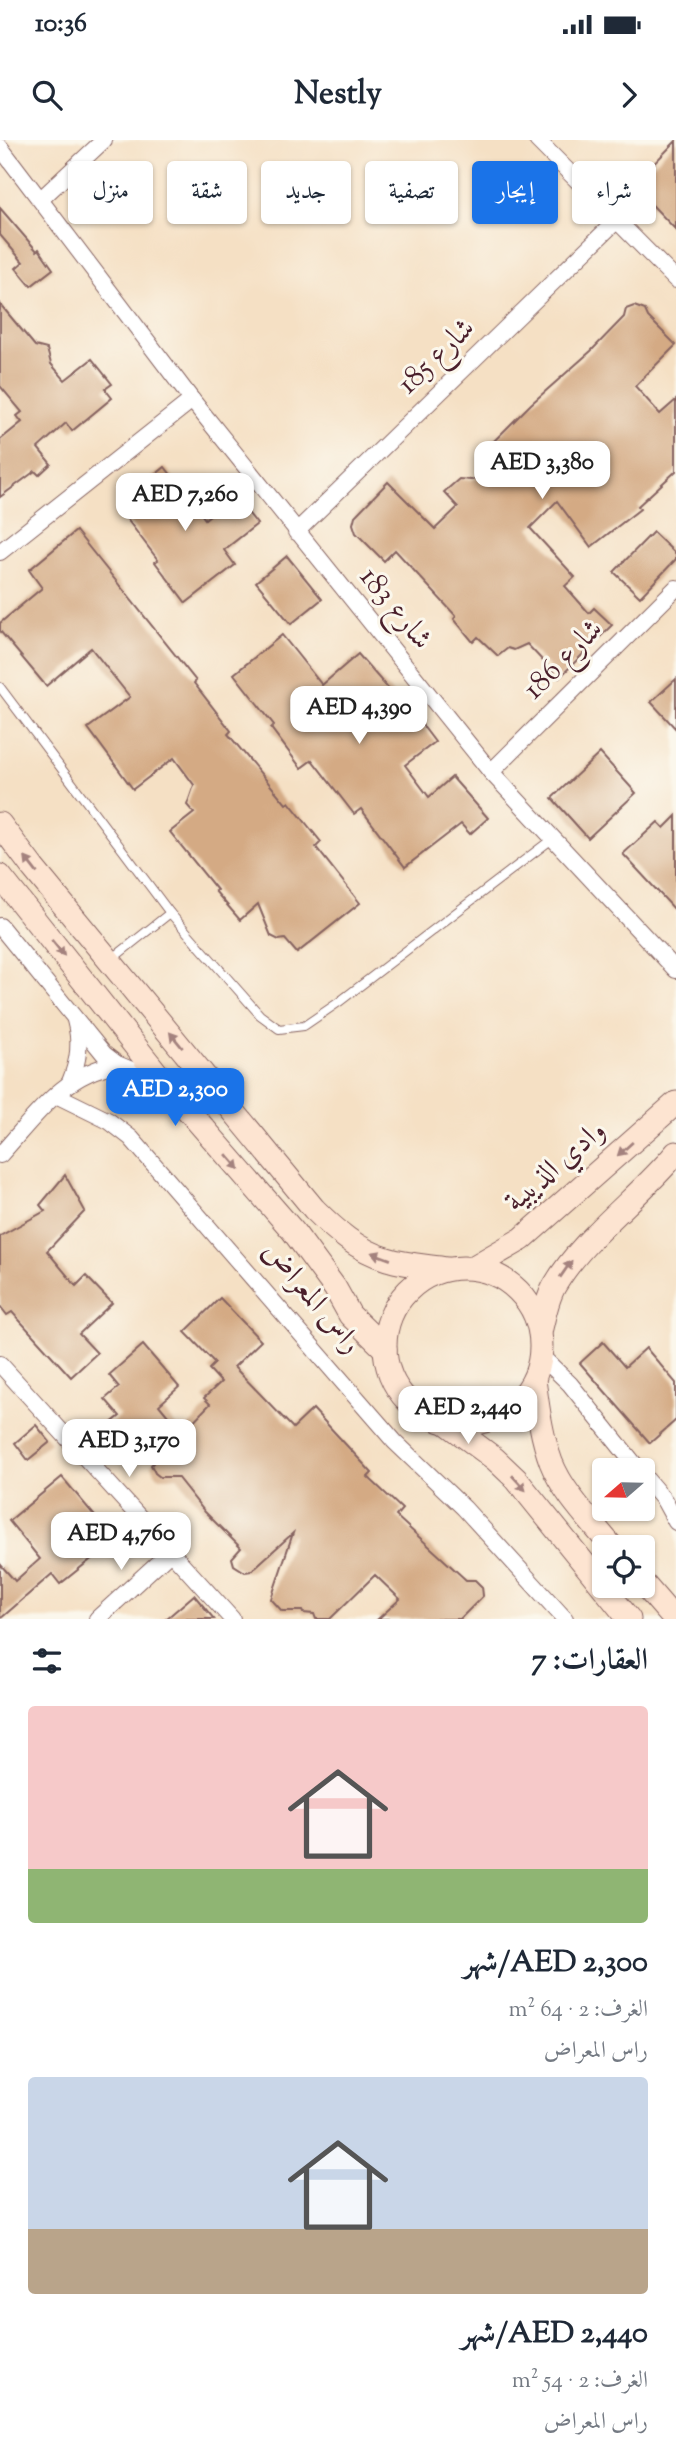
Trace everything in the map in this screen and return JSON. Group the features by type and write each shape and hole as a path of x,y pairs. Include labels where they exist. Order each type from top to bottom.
{"street":[{"path":"41,200 104,140"},
{"path":"537,140 572,176"},
{"name":"شارع 183","path":"0,147 192,400 491,772 676,970"},
{"name":"شارع 185","path":"296,532 613,224"},
{"path":"619,224 676,280"},
{"path":"0,552 192,400"},
{"name":"شارع 186","path":"491,772 676,588"},
{"name":"راس المعراض","path":"0,824 33,868 314,1209 337,1232 360,1247 387,1259 447,1269"},
{"name":"راس المعراض","path":"0,876 167,1086 293,1231 335,1288 350,1315 385,1349"},
{"path":"0,926 104,1054 117,1064 167,1086"},
{"path":"70,1082 79,1050 74,1017"},
{"path":"0,1155 70,1082 92,1070 117,1064"},
{"name":"راس المعراض","path":"56,1095 109,1121 131,1138 395,1442 464,1508 565,1619"},
{"name":"وادي الذيبية","path":"472,1268 522,1239 676,1103"},
{"path":"540,1332 553,1287 578,1252 650,1183 676,1153"},
{"path":"448,1424 474,1425 498,1417 520,1402 534,1380 541,1356 540,1332 532,1308 516,1289 495,1275 472,1268 447,1269 426,1277 409,1290 395,1307 387,1327 385,1349 390,1375 404,1398 424,1415 448,1424 495,1459 516,1479 629,1619"},
{"path":"541,1356 570,1384 630,1458"},
{"path":"0,1364 232,1619"},
{"path":"534,1380 541,1427 551,1464 572,1498 602,1535"},
{"path":"655,1489 676,1522"},
{"path":"97,1619 170,1552"},
{"path":"655,1597 674,1619"}],"lane":[{"path":"0,687 170,913 260,1015 279,1029 304,1026 339,1002 552,839"},
{"path":"110,960 170,913"}],"building":[{"path":"676,141 676,230 656,209 656,161"},
{"path":"0,208 37,251 39,249 53,269 31,286 16,268 23,262 0,235"},
{"path":"0,304 35,346 47,349 51,364 65,380 92,359 112,384 105,389 112,398 72,431 66,423 38,448 51,464 39,475 35,471 0,497 0,440 22,422 17,416 22,412 0,386"},
{"path":"634,306 645,310 648,317 676,345 635,386 660,414 676,400 676,471 638,506 640,509 591,547 557,501 530,528 575,577 565,586 589,613 594,608 612,625 559,678 527,644 514,650 508,648 498,656 478,637 473,642 454,619 456,616 395,550 384,561 356,533 353,524 355,516 388,482 435,529 458,507 444,492 459,479 471,480 484,476 506,461 490,445 591,351 624,317 626,309"},
{"path":"165,467 205,519 234,495 257,524 224,550 235,565 186,603 155,562 158,560 117,506"},
{"path":"76,531 196,681 194,683 231,731 228,734 321,842 316,847 360,903 297,953 285,939 279,940 271,936 258,904 240,920 170,832 194,813 187,805 194,785 174,758 133,789 88,728 130,697 91,648 46,686 0,631 0,623 42,588 29,570"},
{"path":"653,532 676,554 676,559 640,597 614,572"},
{"path":"287,556 322,599 291,624 256,582"},
{"path":"282,635 322,685 358,654 404,707 407,705 435,742 405,765 429,797 452,777 488,818 470,834 461,824 405,867 361,809 354,814 312,760 301,768 271,728 274,725 234,674"},
{"path":"676,679 676,729 651,702"},
{"path":"600,753 636,793 588,838 552,798"},
{"path":"676,816 676,911 623,854 658,822 664,828"},
{"path":"65,1175 85,1211 47,1251 76,1286 86,1276 112,1303 79,1334 97,1353 71,1377 12,1312 7,1315 0,1306 0,1236 45,1211 40,1205"},
{"path":"220,1298 261,1341 234,1367 293,1428 313,1409 372,1473 368,1477 402,1509 396,1516 466,1580 475,1580 482,1587 483,1596 460,1619 378,1619 400,1599 375,1575 330,1619 316,1619 314,1614 302,1611 282,1611 271,1599 293,1533 251,1571 245,1572 234,1565 232,1558 241,1548 205,1512 177,1477 160,1477 155,1473 151,1465 159,1457 133,1428 122,1438 110,1424 120,1416 105,1399 119,1387 109,1375 143,1345 179,1387 159,1405 182,1433 210,1404 204,1398 221,1382 209,1369 215,1363 185,1332"},
{"path":"603,1342 625,1367 646,1348 676,1383 676,1420 650,1443 580,1363"},
{"path":"36,1425 50,1442 28,1460 15,1443"},
{"path":"62,1477 115,1540 60,1584 52,1574 0,1619 0,1564 15,1581 40,1559 9,1521"},
{"path":"194,1595 214,1619 166,1619"}]}
